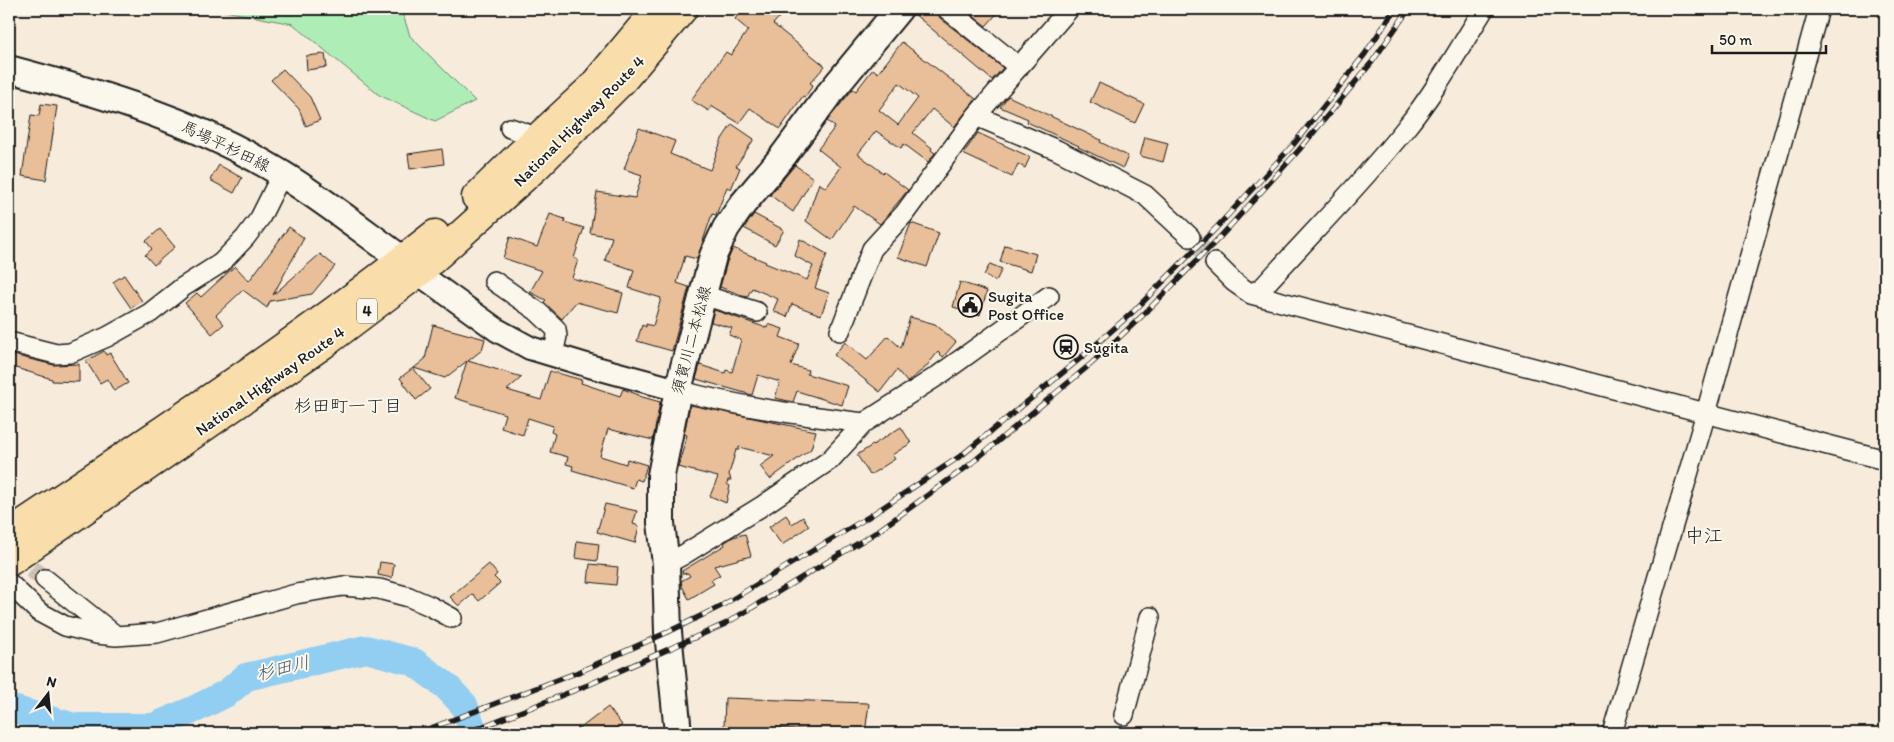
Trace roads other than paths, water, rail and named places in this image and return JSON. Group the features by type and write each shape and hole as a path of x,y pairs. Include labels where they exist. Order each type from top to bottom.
{"highway":[{"name":"National Highway Route 4","path":"9,562 324,344 410,266 534,141 592,87 657,9"},
{"name":"National Highway Route 4","path":"9,533 410,266 536,167 623,80 683,9"}],"main road":[{"name":"須賀川二本松線","path":"678,733 668,632 666,564 661,523 661,474 678,390 713,256 726,228 829,94 899,9"},
{"name":"馬場平杉田線","path":"9,69 99,93 209,135 282,174 410,266"}],"street":[{"path":"947,9 1019,67"},
{"path":"840,330 872,249 904,214 976,116 1069,9"},
{"path":"1252,294 1263,287 1406,128 1435,88 1484,9"},
{"path":"1612,733 1706,413 1819,9"},
{"path":"976,116 1057,150 1145,195 1190,237"},
{"path":"510,128 525,133 534,141"},
{"path":"9,342 56,354 70,353 108,338 150,313 184,287 221,263 245,238 260,218 282,174"},
{"path":"1215,263 1234,282 1252,294 1885,460"},
{"path":"410,266 497,330 530,348 715,400 864,423"},
{"path":"494,281 537,311 556,329 557,336 553,355"},
{"path":"703,295 757,312"},
{"path":"666,564 683,556 754,511 830,460 864,423 938,375 1049,296"},
{"path":"45,579 116,636"},
{"path":"9,583 39,612 66,626 97,634 116,636 157,633 296,594 343,586 379,589 409,597 452,618"},
{"path":"1124,715 1150,617"}],"waterway":[{"name":"杉田川","path":"9,708 74,727 153,727 227,693 246,677 366,649 414,662 446,686 464,705 474,733"}],"tunnel":[{"path":"1190,237 1215,263"},
{"path":"9,552 45,579"}],"railway":[{"path":"418,733 581,671 721,606 870,516 962,455 1083,356 1135,310 1216,228 1293,145 1365,54 1395,9"},
{"path":"466,733 588,685 725,624 875,533 968,466 1092,363 1143,315 1221,236 1299,150 1372,62 1409,9"}],"place":[{"name":"Sugita Post Office","path":"970,305"},
{"name":"Sugita","path":"1066,347"}],"district":[{"name":"杉田町一丁目","path":"348,406"},
{"name":"中江","path":"1704,535"}]}
